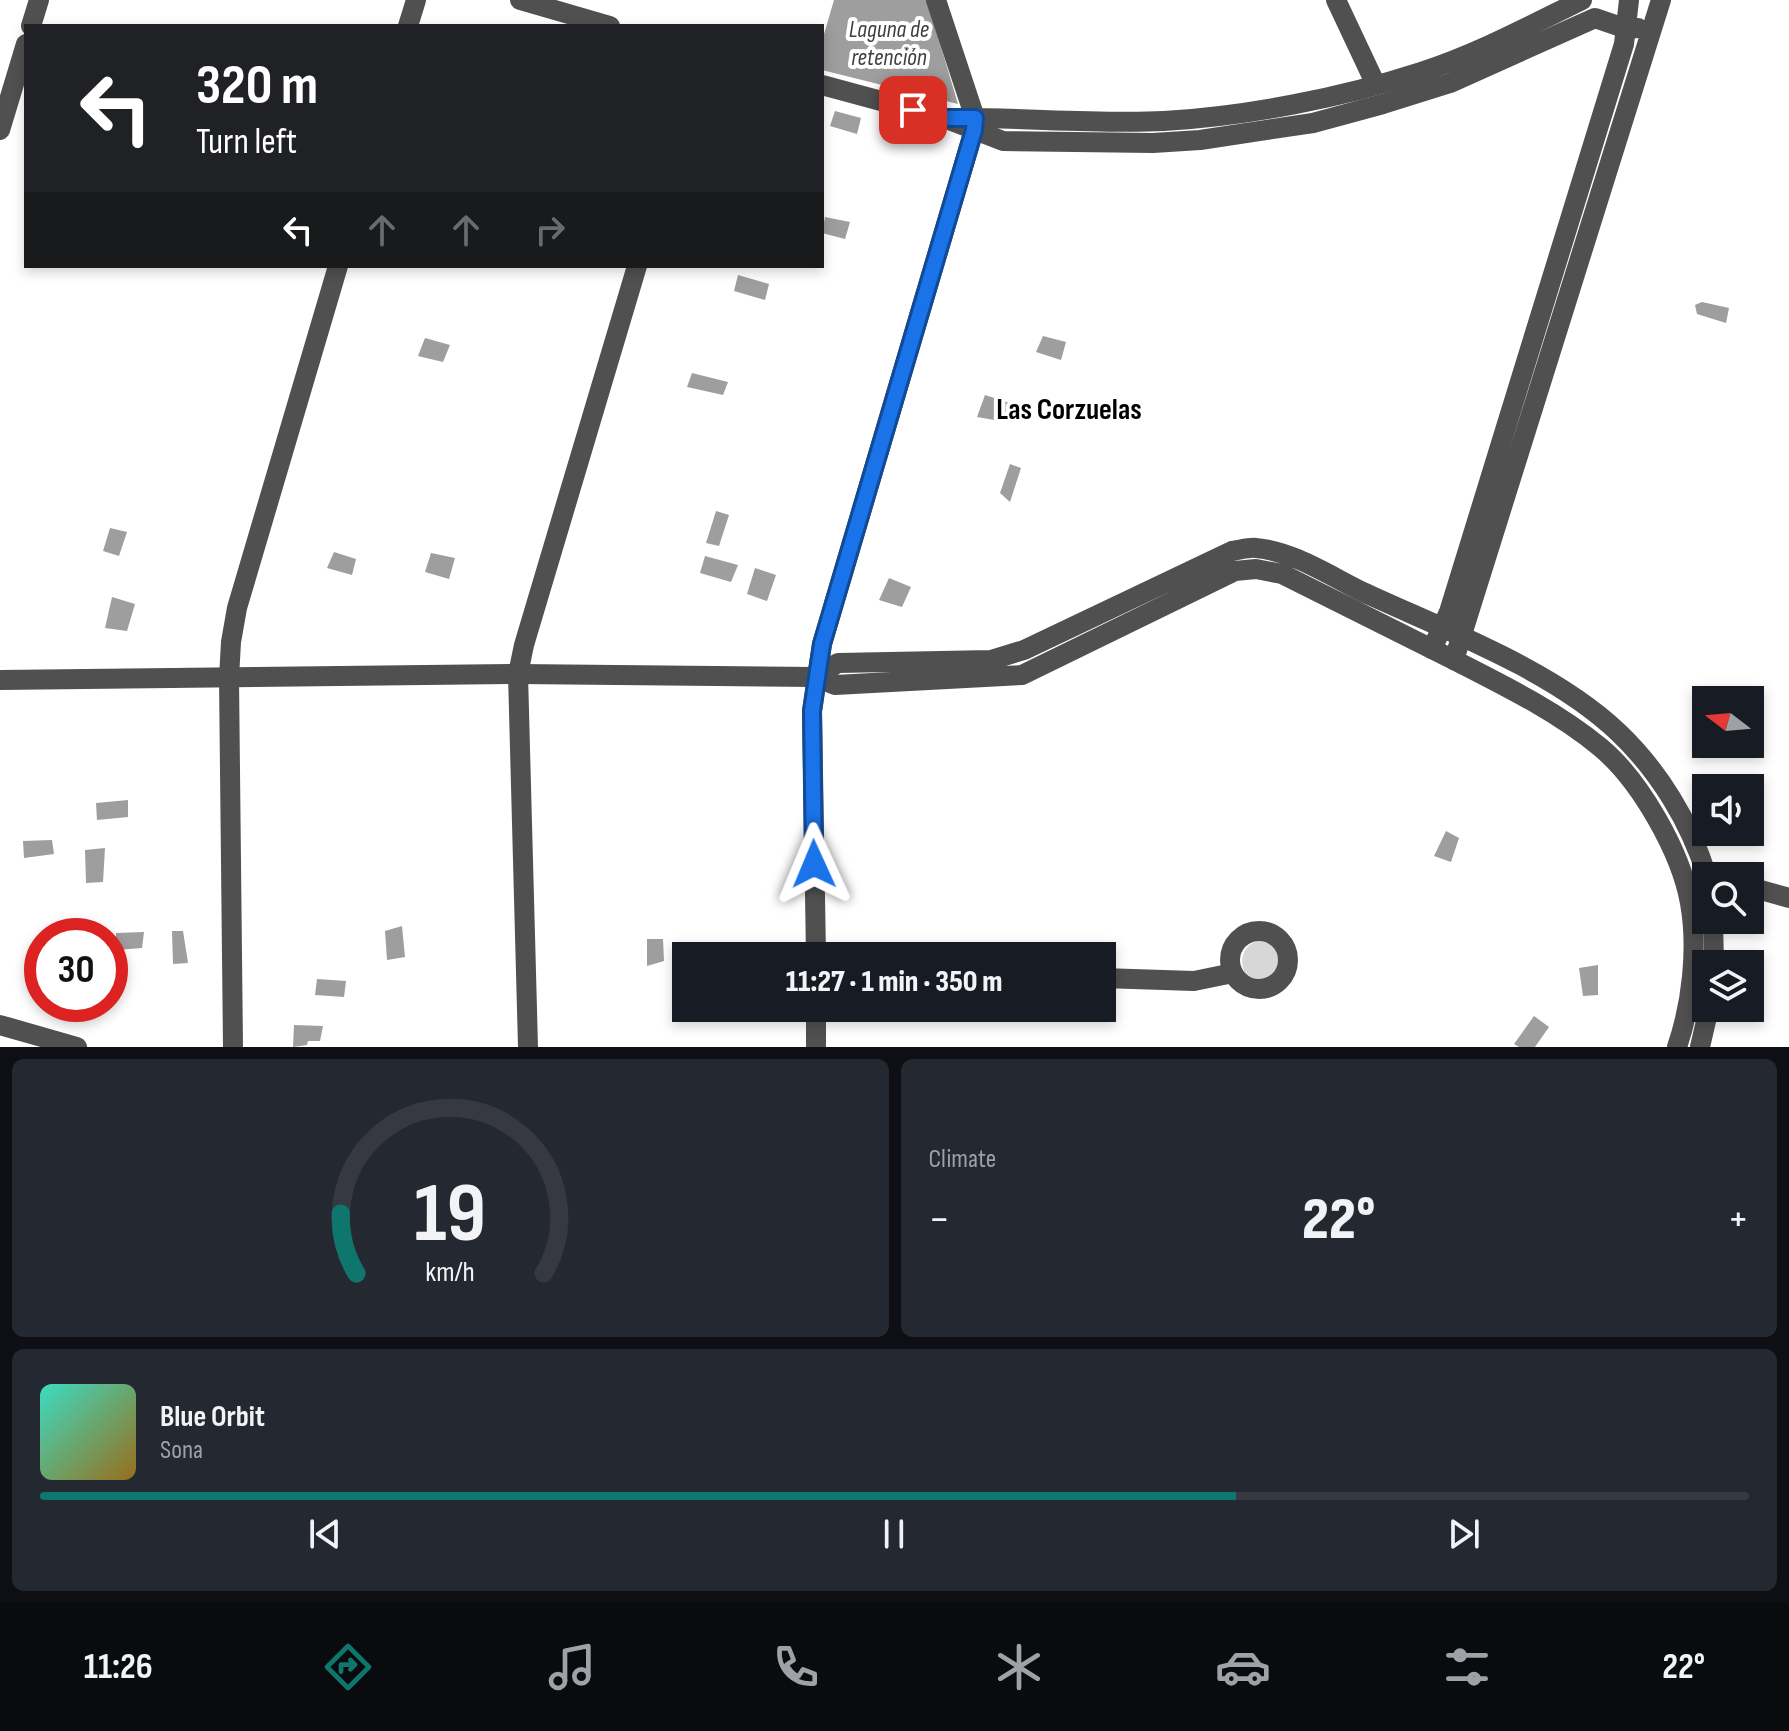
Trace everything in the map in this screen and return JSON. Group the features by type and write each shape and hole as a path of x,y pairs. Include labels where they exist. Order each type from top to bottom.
{"street":[{"path":"32,24 39,0"},
{"path":"409,24 416,0"},
{"path":"520,0 603,24"},
{"path":"816,942 812,711 815,677 974,124 936,0"},
{"path":"1336,0 1376,85"},
{"path":"824,86 974,124 1100,123 1221,115 1376,85 1421,72 1475,52 1582,0"},
{"path":"1432,649 1449,612 1627,29 1629,0"},
{"path":"1454,660 1661,0"},
{"path":"974,124 1003,141 1153,143 1258,132 1313,123 1450,83 1595,18 1627,29 1654,24"},
{"path":"0,130 24,51"},
{"path":"233,1047 231,642 237,608 337,268"},
{"path":"528,1047 518,674 636,268"},
{"path":"815,677 838,663 991,660 1013,653 1232,551 1255,548 1285,555 1463,638 1549,680 1589,707 1618,732 1667,790 1703,862"},
{"path":"0,680 518,674 815,677 835,685 1022,675 1235,571 1256,569 1282,574 1454,660 1540,705 1603,749 1630,777 1653,809 1692,892"},
{"path":"1684,880 1692,878"},
{"path":"1764,891 1789,898"},
{"path":"1677,1047 1689,995 1695,934"},
{"path":"1116,978 1194,981 1233,973"},
{"path":"816,1022 816,1047"},
{"path":"1700,1047 1706,1022"},
{"path":"0,1025 77,1047"}],"shaded area":[{"path":"1264,937 1275,943 1281,959 1274,975 1259,981 1246,977 1242,957 1251,944"}],"water":[{"name":"Laguna de retención","path":"834,0 927,0 958,104 824,70 824,34"},
{"path":"835,111 861,118 857,134 830,126"},
{"path":"825,217 850,222 845,239 824,234"},
{"path":"738,275 769,284 765,300 734,291"},
{"path":"1702,302 1729,308 1726,323 1697,314 1695,305"},
{"path":"1043,336 1066,342 1061,360 1036,352"},
{"path":"425,338 450,345 443,362 418,356"},
{"path":"692,373 728,382 723,395 687,387"},
{"path":"985,395 1010,403 1006,422 977,417"},
{"path":"1010,464 1021,468 1010,502 1000,493"},
{"path":"716,511 729,515 719,546 706,543"},
{"path":"110,528 127,532 119,556 103,551"},
{"path":"334,552 356,559 352,575 327,568"},
{"path":"431,553 455,558 449,579 425,572"},
{"path":"705,556 738,565 731,582 700,573"},
{"path":"755,568 776,575 767,601 747,594"},
{"path":"889,578 911,587 902,607 879,600"},
{"path":"112,597 135,604 127,631 105,628"},
{"path":"128,800 128,817 97,820 96,803"},
{"path":"1446,831 1459,838 1451,862 1434,856"},
{"path":"52,840 54,854 24,858 23,841"},
{"path":"105,848 103,882 86,883 85,850"},
{"path":"402,926 405,957 387,960 385,931"},
{"path":"172,931 183,931 188,963 173,964"},
{"path":"144,932 142,948 128,949 128,933"},
{"path":"647,939 663,939 664,961 647,966"},
{"path":"1598,965 1598,995 1583,996 1579,968"},
{"path":"317,979 346,981 344,997 315,995"},
{"path":"1534,1016 1549,1027 1535,1047 1519,1047 1514,1044"},
{"path":"294,1025 323,1026 320,1041 308,1041 307,1045 293,1047"}],"district":[{"name":"Las Corzuelas","path":"1069,410"}],"route":[{"path":"814,864 812,711 822,644 974,130 975,118 944,118 913,110"}]}
